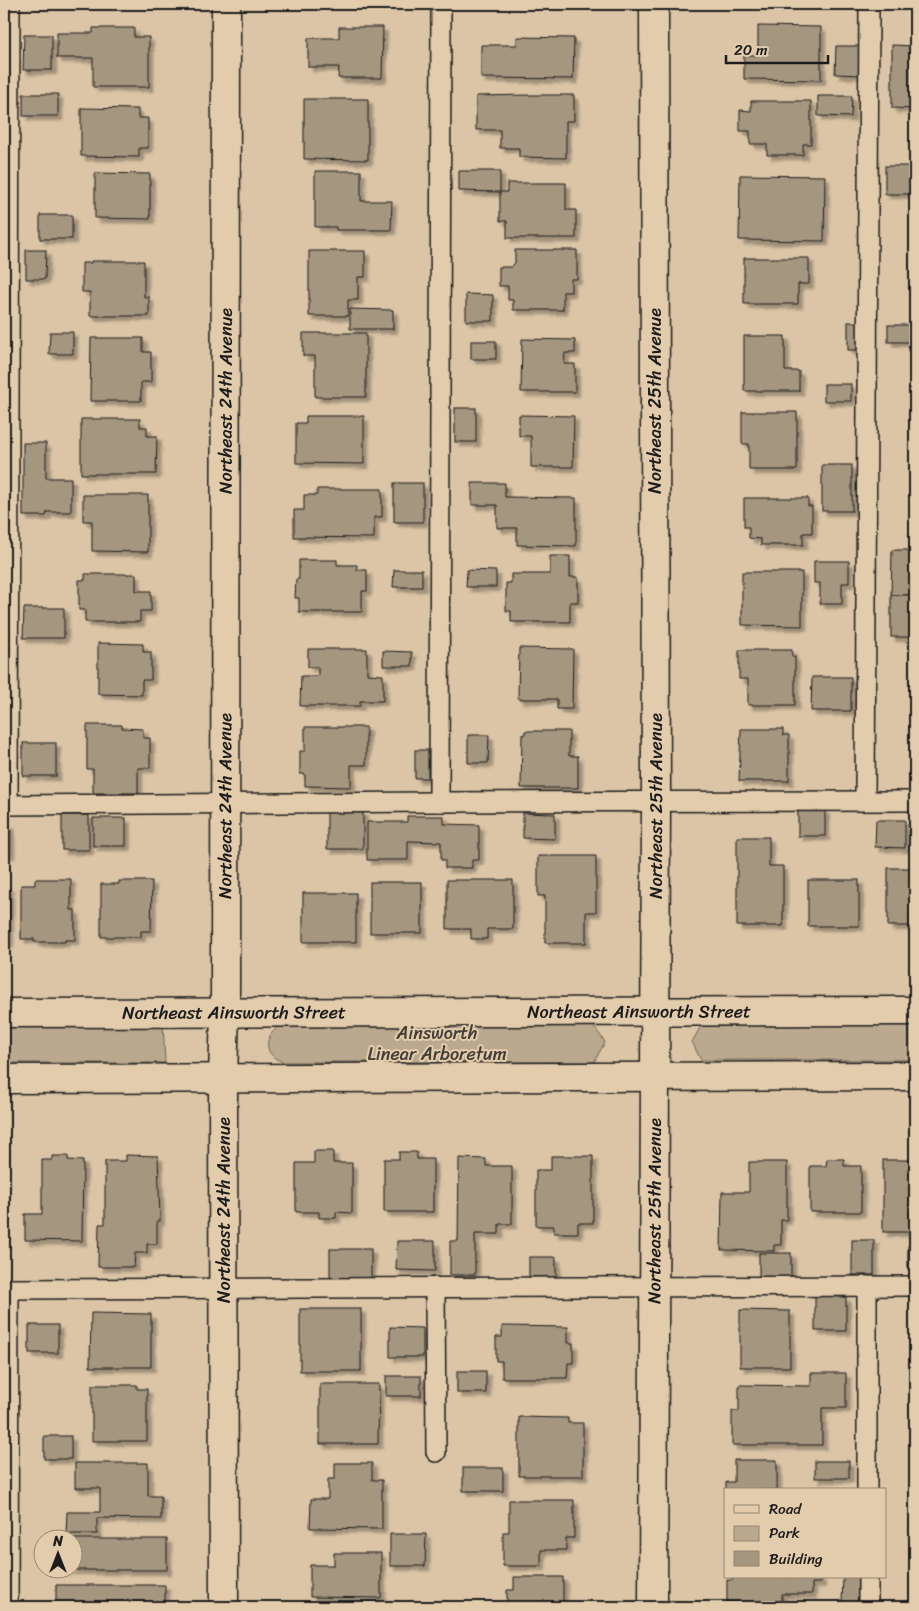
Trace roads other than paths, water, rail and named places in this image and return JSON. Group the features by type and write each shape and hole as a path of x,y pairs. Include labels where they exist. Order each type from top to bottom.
{"street":[{"name":"Northeast 24th Avenue","path":"224,1607 223,1078 225,1012 226,4"},
{"name":"Northeast 25th Avenue","path":"653,1607 656,802 654,4"},
{"name":"Northeast Ainsworth Street","path":"4,1013 915,1012"},
{"path":"4,1079 915,1076"}],"lane":[{"path":"10,4 6,805 915,801"},
{"path":"439,802 441,4"},
{"path":"865,801 869,4"},
{"path":"867,1286 867,1488"},
{"path":"8,1607 6,1289 915,1286"},
{"path":"435,1287 436,1452"},
{"path":"868,1578 868,1607"}],"park label":[{"name":"Ainsworth Linear Arboretum","path":"437,1043"}]}
